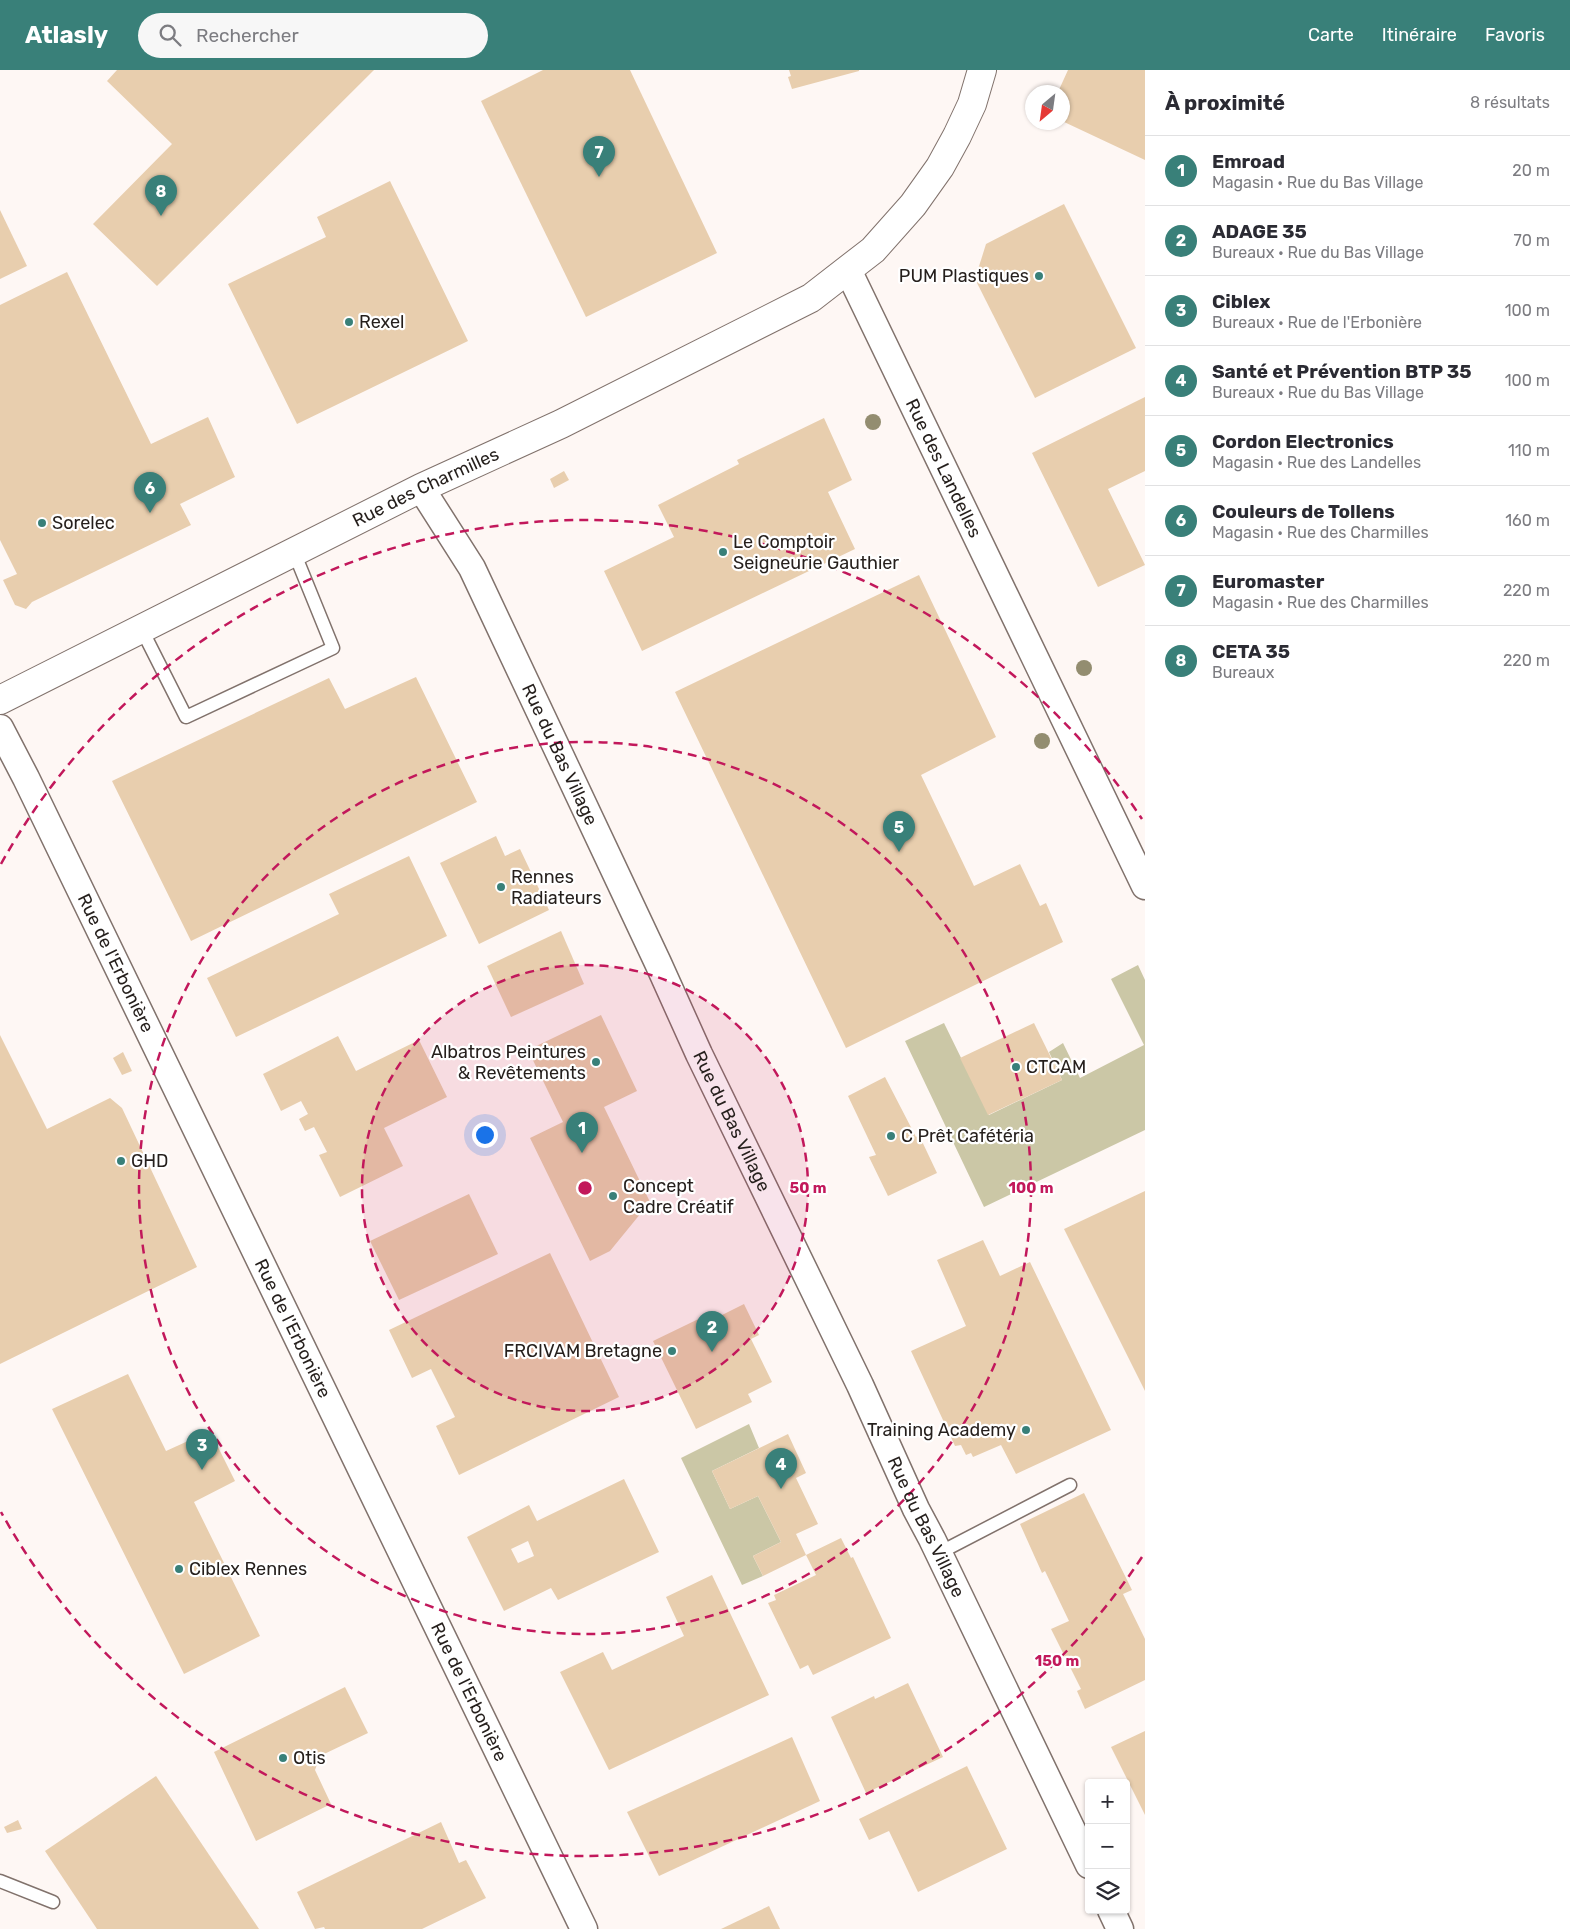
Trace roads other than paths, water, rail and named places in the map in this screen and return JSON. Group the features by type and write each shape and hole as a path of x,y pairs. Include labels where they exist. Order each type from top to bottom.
{"street":[{"path":"848,270 873,250 897,226 929,183 957,136 972,104 982,70"},
{"name":"Rue des Charmilles","path":"0,700 422,488 545,432 810,298 848,270"},
{"name":"Rue des Landelles","path":"848,270 1145,886"},
{"name":"Rue du Bas Village","path":"422,488 472,568 699,1054 860,1385 916,1509 1085,1857"},
{"name":"Rue de l'Erbonière","path":"0,728 26,778 584,1929"},
{"path":"1113,1914 1120,1929"}],"lane":[{"path":"141,628 186,718 333,648 294,552"},
{"path":"939,1553 1070,1485"},
{"path":"0,1881 53,1902"}],"place":[{"name":"Euromaster","path":"599,177"},
{"name":"CETA 35","path":"161,216"},
{"name":"PUM Plastiques","path":"1039,276"},
{"name":"Rexel","path":"349,322"},
{"name":"Couleurs de Tollens","path":"150,513"},
{"name":"Sorelec","path":"42,523"},
{"name":"Le Comptoir Seigneurie Gauthier","path":"723,552"},
{"name":"Cordon Electronics","path":"899,852"},
{"name":"Rennes Radiateurs","path":"501,887"},
{"name":"Albatros Peintures & Revêtements","path":"596,1062"},
{"name":"CTCAM","path":"1016,1067"},
{"name":"C Prêt Cafétéria","path":"891,1136"},
{"name":"Emroad","path":"582,1153"},
{"name":"GHD","path":"121,1161"},
{"name":"Concept Cadre Créatif","path":"613,1196"},
{"name":"FRCIVAM Bretagne","path":"672,1351"},
{"name":"ADAGE 35","path":"712,1352"},
{"name":"Training Academy","path":"1026,1430"},
{"name":"Ciblex","path":"202,1470"},
{"name":"Santé et Prévention BTP 35","path":"781,1489"},
{"name":"Ciblex Rennes","path":"179,1569"},
{"name":"Otis","path":"283,1758"}]}
